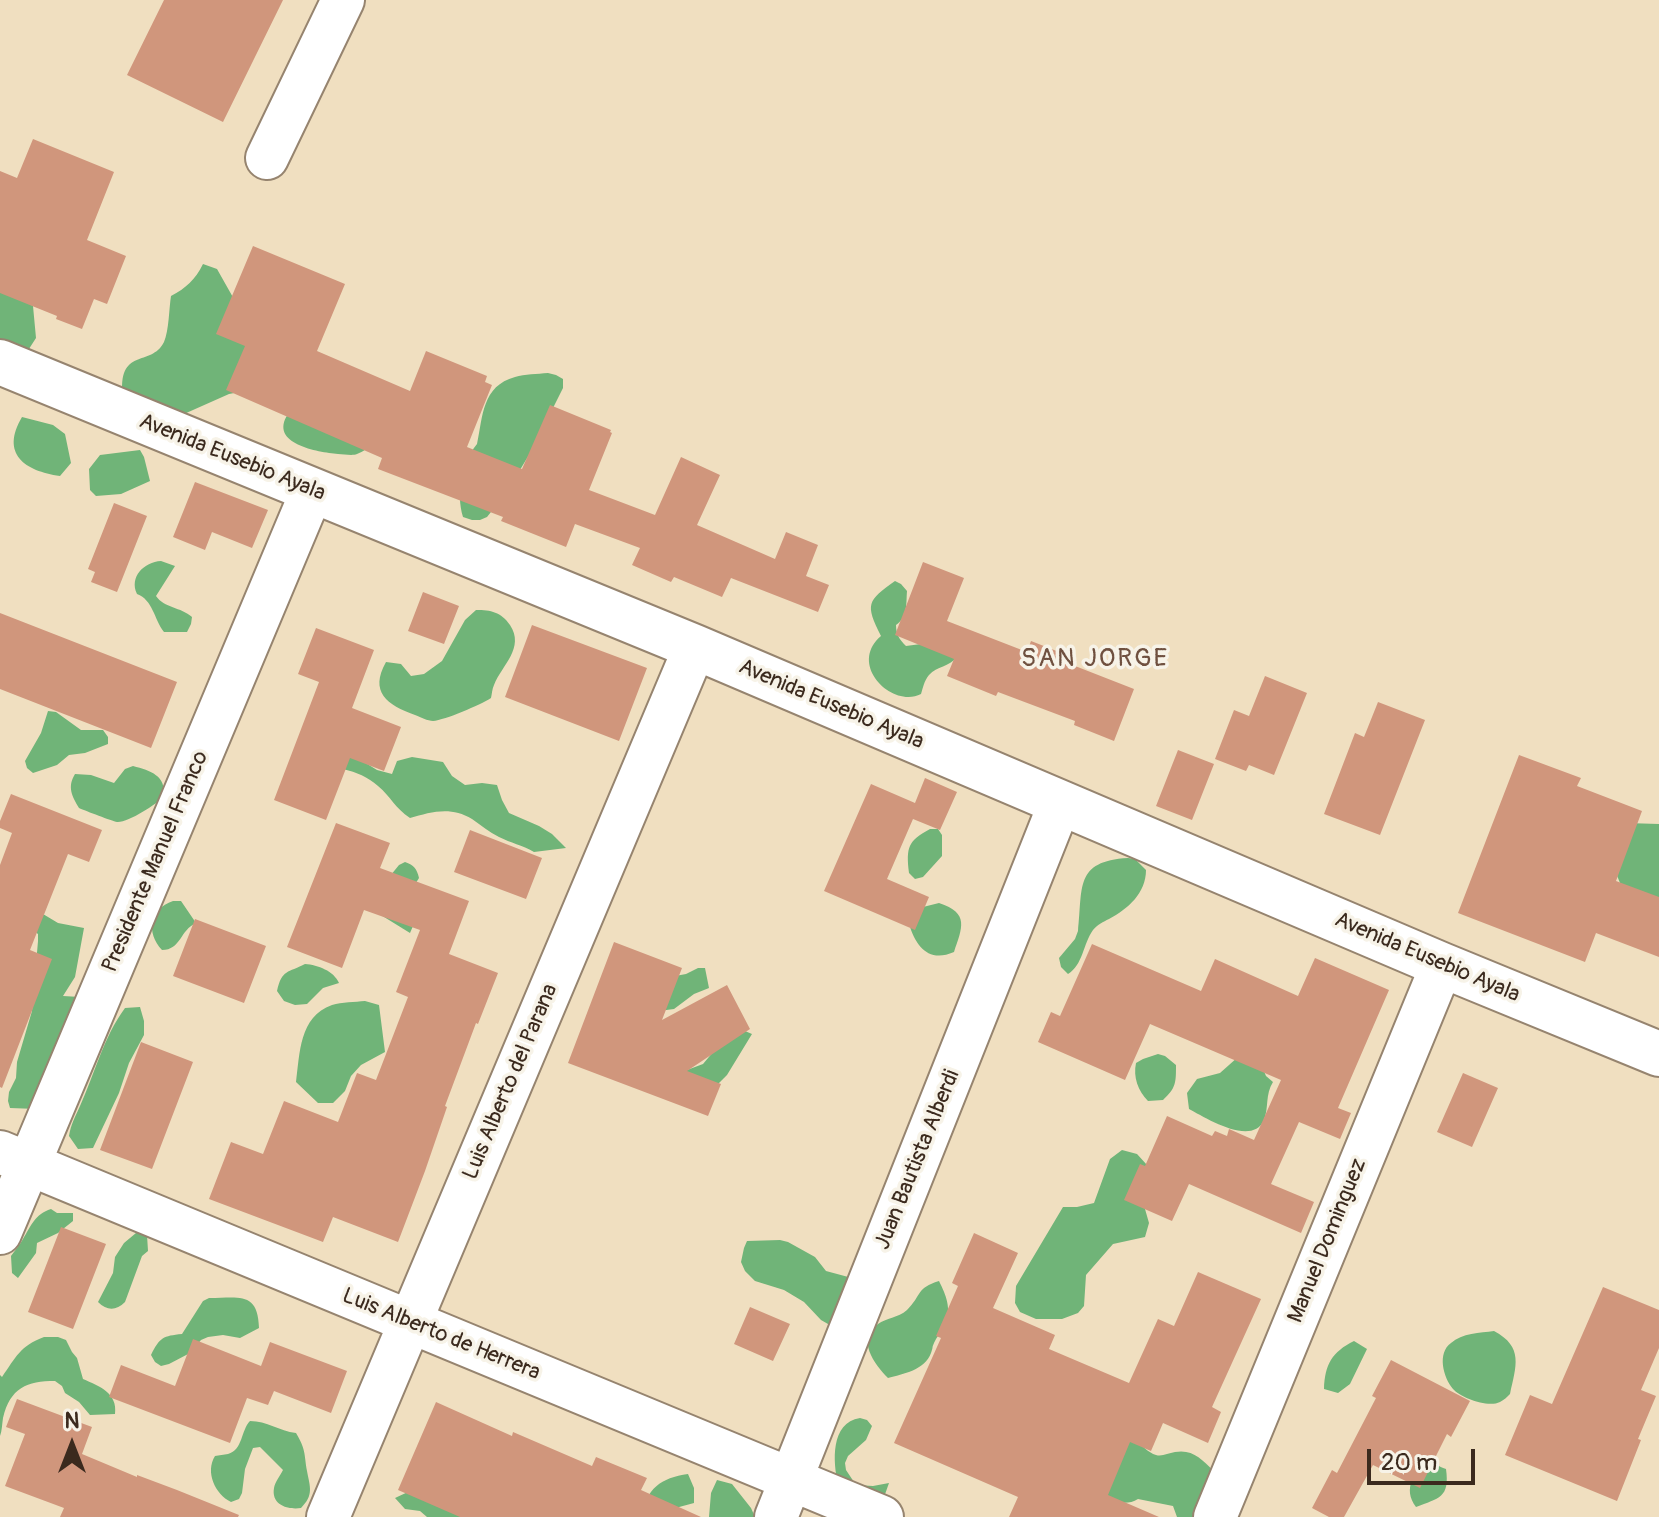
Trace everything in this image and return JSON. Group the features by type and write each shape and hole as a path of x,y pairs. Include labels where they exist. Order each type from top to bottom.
{"street":[{"path":"267,158 343,0"},
{"name":"Avenida Eusebio Ayala","path":"0,362 695,647 1442,965 1659,1054"},
{"name":"Presidente Manuel Franco","path":"0,1233 15,1158 312,491"},
{"name":"Luis Alberto del Parana","path":"328,1517 695,647"},
{"name":"Juan Bautista Alberdi","path":"783,1498 1060,803"},
{"name":"Manuel Dominguez","path":"1215,1517 1442,965"},
{"name":"Luis Alberto de Herrera","path":"15,1158 410,1322 783,1498 882,1517"}],"green space":[{"path":"203,264 217,269 239,308 253,311 245,391 229,394 184,414 123,398 125,371 136,360 158,350 164,342 171,296 190,283"},
{"path":"0,286 33,306 36,338 27,352 0,355"},
{"path":"548,373 563,379 563,388 532,450 487,517 472,520 463,517 461,479 467,460 477,444 490,395 504,381"},
{"path":"288,414 374,443 353,455 308,448 285,433"},
{"path":"22,417 53,425 65,434 71,463 60,476 27,465 15,451 16,430"},
{"path":"140,450 150,481 121,494 96,496 90,490 89,469 100,455"},
{"path":"161,561 175,566 156,596 163,603 192,617 187,632 164,632 150,605 137,594 137,576 144,567"},
{"path":"895,581 907,591 904,614 896,625 901,641 906,646 921,644 957,657 929,675 921,694 910,697 887,690 878,682 871,671 869,659 872,647 881,636 872,617 872,604"},
{"path":"476,610 499,615 514,633 514,649 494,685 491,698 433,721 389,702 379,682 386,662 401,664 411,676 424,674 442,661 465,620"},
{"path":"48,711 56,712 81,730 103,730 108,744 85,753 69,755 57,765 33,773 25,761 41,733"},
{"path":"348,752 377,770 392,774 397,761 412,757 443,762 452,776 465,785 497,785 509,813 539,826 566,848 534,852 499,837 464,815 449,811 410,818 378,786 362,775 306,762"},
{"path":"133,766 151,772 160,779 164,797 122,822 79,808 71,791 75,774 91,775 114,783 125,769"},
{"path":"1626,823 1659,824 1659,916 1620,883 1614,868"},
{"path":"930,829 938,829 942,835 942,856 923,877 915,879 909,873 910,846"},
{"path":"1135,859 1146,870 1143,886 1123,910 1093,930 1080,960 1068,974 1061,967 1059,958 1078,931 1085,880 1098,865"},
{"path":"405,862 415,868 419,878 405,900 413,926 410,933 376,912 373,897 399,865"},
{"path":"173,901 181,901 196,923 173,947 162,950 154,936 152,922 159,910"},
{"path":"939,903 956,912 961,929 954,952 937,956 920,946 909,924 923,907"},
{"path":"43,914 58,923 84,928 75,977 63,996 80,997 37,1109 10,1108 9,1092 16,1078 17,1062 32,1011 38,934 31,929"},
{"path":"305,964 325,969 339,983 323,988 307,1004 295,1005 284,1001 277,991 281,979 286,973"},
{"path":"705,968 709,988 694,994 674,1009 651,1012 654,980 686,974"},
{"path":"365,1001 379,1005 385,1052 361,1065 351,1076 345,1091 333,1103 318,1103 296,1082 300,1048 307,1027 313,1018 332,1005"},
{"path":"140,1007 144,1035 129,1063 119,1093 93,1148 78,1149 69,1136 70,1132 105,1043 125,1008"},
{"path":"745,1031 752,1034 727,1075 716,1086 682,1076 687,1070 703,1064 724,1039"},
{"path":"1158,1054 1176,1065 1175,1081 1171,1092 1163,1100 1148,1101 1137,1084 1136,1063"},
{"path":"1238,1057 1263,1069 1273,1082 1264,1120 1258,1128 1250,1131 1228,1128 1189,1109 1187,1093 1197,1079 1220,1073"},
{"path":"1122,1150 1137,1154 1147,1165 1145,1209 1149,1223 1145,1237 1113,1244 1086,1275 1084,1306 1078,1313 1062,1319 1036,1319 1020,1312 1015,1303 1016,1286 1063,1207 1094,1203 1110,1159"},
{"path":"51,1209 57,1213 73,1213 73,1221 58,1233 37,1243 36,1253 18,1278 12,1273 11,1256 34,1221"},
{"path":"142,1228 147,1235 148,1251 142,1256 125,1302 115,1308 105,1307 98,1302 113,1273 115,1257 124,1243"},
{"path":"780,1240 815,1257 826,1271 852,1278 843,1328 821,1320 804,1302 784,1290 755,1281 745,1271 741,1262 747,1241"},
{"path":"939,1281 946,1297 948,1313 928,1359 913,1370 888,1378 877,1366 868,1337 881,1322 903,1313 923,1289"},
{"path":"209,1298 238,1298 251,1302 258,1316 259,1328 240,1338 223,1335 208,1337 201,1340 190,1353 169,1364 161,1366 155,1362 151,1355 160,1341 182,1334 203,1301"},
{"path":"1494,1331 1510,1344 1516,1358 1510,1394 1500,1402 1489,1404 1468,1399 1453,1389 1444,1372 1443,1359 1447,1347 1460,1337"},
{"path":"44,1337 66,1340 77,1358 83,1379 110,1396 114,1401 115,1414 90,1415 55,1381 36,1383 21,1388 10,1400 0,1436 0,1375 2,1377 24,1348"},
{"path":"1354,1341 1367,1349 1350,1384 1338,1393 1324,1389 1331,1360"},
{"path":"860,1418 872,1426 866,1440 848,1456 846,1470 856,1485 889,1483 883,1500 838,1484 835,1455 839,1435 850,1421"},
{"path":"250,1421 296,1433 302,1444 310,1486 308,1499 301,1508 286,1507 275,1499 275,1486 283,1470 260,1447 253,1448 239,1499 231,1502 216,1488 211,1475 215,1456 233,1452"},
{"path":"1135,1439 1156,1455 1181,1451 1192,1454 1214,1471 1198,1517 1177,1517 1173,1506 1138,1499 1122,1503 1108,1496 1115,1450"},
{"path":"1427,1459 1446,1469 1446,1486 1437,1499 1416,1507 1410,1487"},
{"path":"688,1474 694,1488 694,1503 642,1517 647,1499 656,1486 670,1478"},
{"path":"717,1480 732,1484 755,1517 709,1517 711,1493"},
{"path":"410,1491 468,1517 427,1517 420,1511 405,1509 395,1498"}],"building":[{"path":"164,0 283,0 223,122 127,75"},
{"path":"33,139 114,172 87,240 126,256 107,304 94,299 82,329 0,293 0,171 17,178"},
{"path":"253,246 345,284 317,351 410,391 426,351 487,376 485,382 492,385 467,447 522,469 550,405 611,430 589,490 655,515 681,457 720,475 697,525 775,559 786,532 818,545 806,576 829,585 818,612 731,578 722,597 674,577 671,582 632,565 640,548 575,524 566,547 501,521 503,517 378,469 382,458 226,390 245,346 216,334"},
{"path":"195,482 268,510 252,548 212,532 205,550 173,537"},
{"path":"114,503 147,516 117,592 91,582 95,572 88,569"},
{"path":"923,562 964,578 947,621 1027,652 1031,641 1072,657 1070,664 1134,689 1114,741 1074,725 1075,721 998,692 996,696 947,676 954,659 895,635"},
{"path":"423,592 459,606 444,644 408,631"},
{"path":"0,613 177,682 151,748 0,689"},
{"path":"532,625 647,668 619,741 505,697"},
{"path":"316,628 374,650 352,708 401,727 384,771 350,758 326,820 274,800 319,682 298,674"},
{"path":"1265,676 1307,693 1274,775 1249,765 1246,771 1215,759 1234,710 1249,716"},
{"path":"1378,702 1425,720 1380,835 1324,814 1355,733 1364,737"},
{"path":"1178,750 1214,764 1192,820 1156,806"},
{"path":"1519,755 1581,778 1577,786 1642,811 1616,881 1659,897 1659,957 1596,933 1585,962 1458,913"},
{"path":"925,778 957,792 940,830 913,819 887,879 929,897 915,930 824,891 871,784 915,803"},
{"path":"11,794 102,830 89,862 68,854 30,950 52,959 2,1088 0,865 12,833 0,828 0,821"},
{"path":"336,823 390,843 380,868 469,901 449,954 498,973 445,1106 398,1242 333,1217 323,1242 209,1199 231,1142 263,1154 284,1101 338,1122 357,1073 376,1080 408,997 396,992 420,930 364,910 342,968 287,947"},
{"path":"470,830 542,858 526,899 454,872"},
{"path":"195,919 266,946 244,1003 173,976"},
{"path":"614,942 682,968 662,1020 727,985 750,1029 687,1071 721,1084 708,1116 568,1063"},
{"path":"1092,944 1201,991 1215,959 1298,996 1315,958 1389,990 1338,1108 1351,1113 1340,1139 1299,1122 1271,1184 1314,1202 1301,1233 1189,1184 1172,1221 1124,1200 1140,1164 1145,1166 1167,1116 1212,1136 1215,1131 1227,1136 1229,1129 1254,1140 1281,1080 1150,1024 1125,1080 1038,1042 1051,1012 1060,1016"},
{"path":"141,1042 193,1062 152,1169 100,1150"},
{"path":"1463,1073 1498,1088 1472,1147 1437,1132"},
{"path":"61,1227 106,1244 73,1329 28,1312"},
{"path":"974,1233 1018,1253 993,1308 1055,1335 1049,1349 1129,1383 1158,1319 1174,1326 1198,1272 1261,1299 1212,1407 1221,1412 1208,1443 1163,1423 1151,1451 1130,1442 1108,1495 1159,1517 1009,1517 1018,1497 894,1443 941,1338 936,1336 958,1286 952,1283"},
{"path":"1603,1287 1659,1310 1659,1348 1641,1390 1656,1396 1617,1501 1505,1455 1530,1395 1552,1404"},
{"path":"750,1307 790,1324 773,1361 734,1344"},
{"path":"193,1339 261,1366 270,1342 347,1371 331,1413 274,1391 268,1405 247,1398 230,1443 109,1397 121,1365 175,1386"},
{"path":"1391,1360 1470,1401 1451,1437 1447,1434 1420,1488 1373,1465 1344,1517 1329,1517 1312,1508 1332,1470 1337,1473 1376,1398 1372,1396"},
{"path":"17,1399 92,1427 82,1454 238,1517 60,1517 64,1508 5,1486 25,1434 6,1427"},
{"path":"436,1402 512,1436 513,1432 592,1466 596,1457 647,1478 641,1490 701,1517 460,1517 398,1490"}],"district":[{"name":"SAN JORGE","path":"1095,659"}]}
